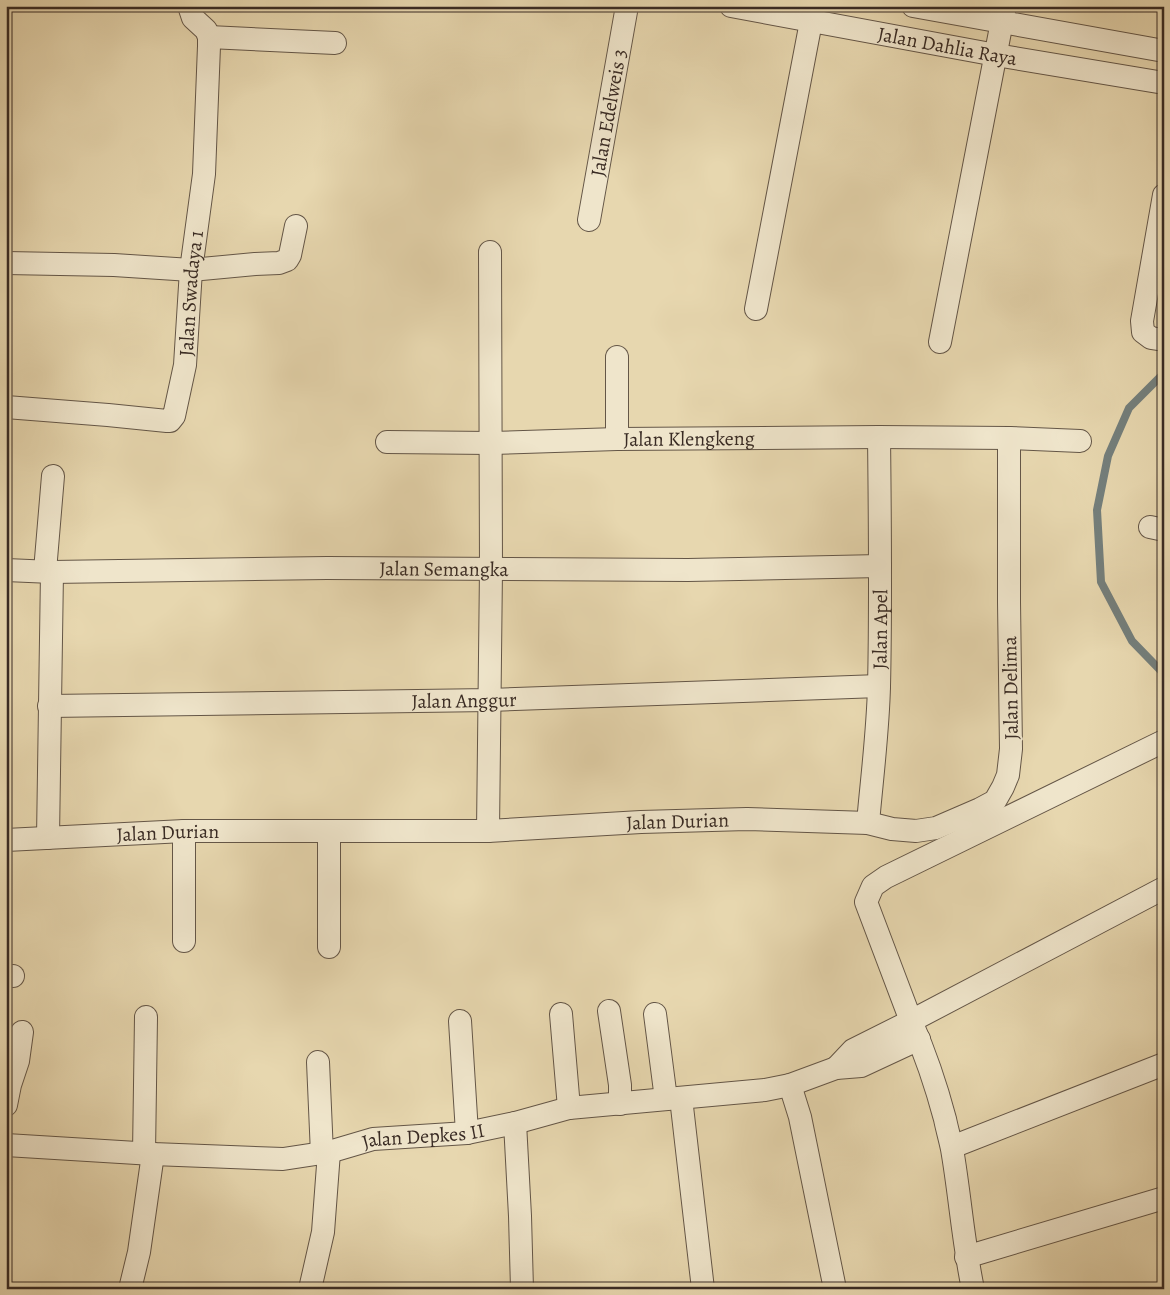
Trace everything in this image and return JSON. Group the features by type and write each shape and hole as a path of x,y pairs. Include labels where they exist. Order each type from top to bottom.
{"street":[{"path":"189,6 193,18 206,30 209,38 335,43"},
{"name":"Jalan Edelweis 3","path":"589,220 627,6"},
{"name":"Jalan Dahlia Raya","path":"731,6 813,14 996,55 1164,83"},
{"name":"Jalan Dahlia Raya","path":"914,6 1004,14 1164,51"},
{"path":"756,309 813,14"},
{"path":"940,342 1004,14"},
{"name":"Jalan Swadaya 1","path":"6,407 108,414 167,421 174,416 185,365 191,270 204,174 209,38"},
{"path":"1164,195 1142,321 1143,332 1151,338 1164,340"},
{"path":"6,263 114,265 191,270 255,264 279,264 287,260 290,255 296,226"},
{"path":"488,831 491,569 490,252"},
{"path":"617,357 617,439"},
{"name":"Jalan Klengkeng","path":"386,442 491,443 617,439 879,437 1009,438 1080,441"},
{"name":"Jalan Apel","path":"868,823 879,686 879,437"},
{"name":"Jalan Delima","path":"868,823 892,829 916,831 936,828 980,809 995,800 1008,775 1011,749 1009,438"},
{"path":"48,838 48,572 53,476"},
{"name":"Jalan Semangka","path":"6,570 48,572 326,568 688,570 880,566"},
{"name":"Jalan Anggur","path":"49,706 490,700 879,686"},
{"path":"973,1289 966,1257 952,1147 932,1074 866,902 873,886 886,878 1164,741"},
{"name":"Jalan Durian","path":"6,840 184,832 488,831 651,822 747,820 868,823"},
{"path":"329,947 330,831"},
{"path":"184,832 184,940"},
{"name":"Jalan Depkes II","path":"6,1146 149,1154 284,1158 326,1153 373,1139 467,1133 515,1123 569,1108 764,1090 790,1085 836,1068 853,1050 915,1030 1164,888"},
{"path":"610,1011 620,1086 620,1104"},
{"path":"561,1014 569,1108"},
{"path":"655,1014 674,1099 703,1289"},
{"path":"130,1289 139,1252 149,1154 146,1017"},
{"path":"460,1022 467,1133"},
{"path":"6,1105 18,1061 22,1032"},
{"path":"310,1289 323,1232 329,1166 326,1153 318,1062"},
{"path":"952,1147 1164,1064"},
{"path":"790,1085 800,1117 835,1289"},
{"path":"515,1123 522,1289"},
{"path":"966,1257 1164,1198"}],"waterway":[{"path":"1164,373 1129,408 1108,456 1097,510 1101,582 1132,641 1164,674"}]}
